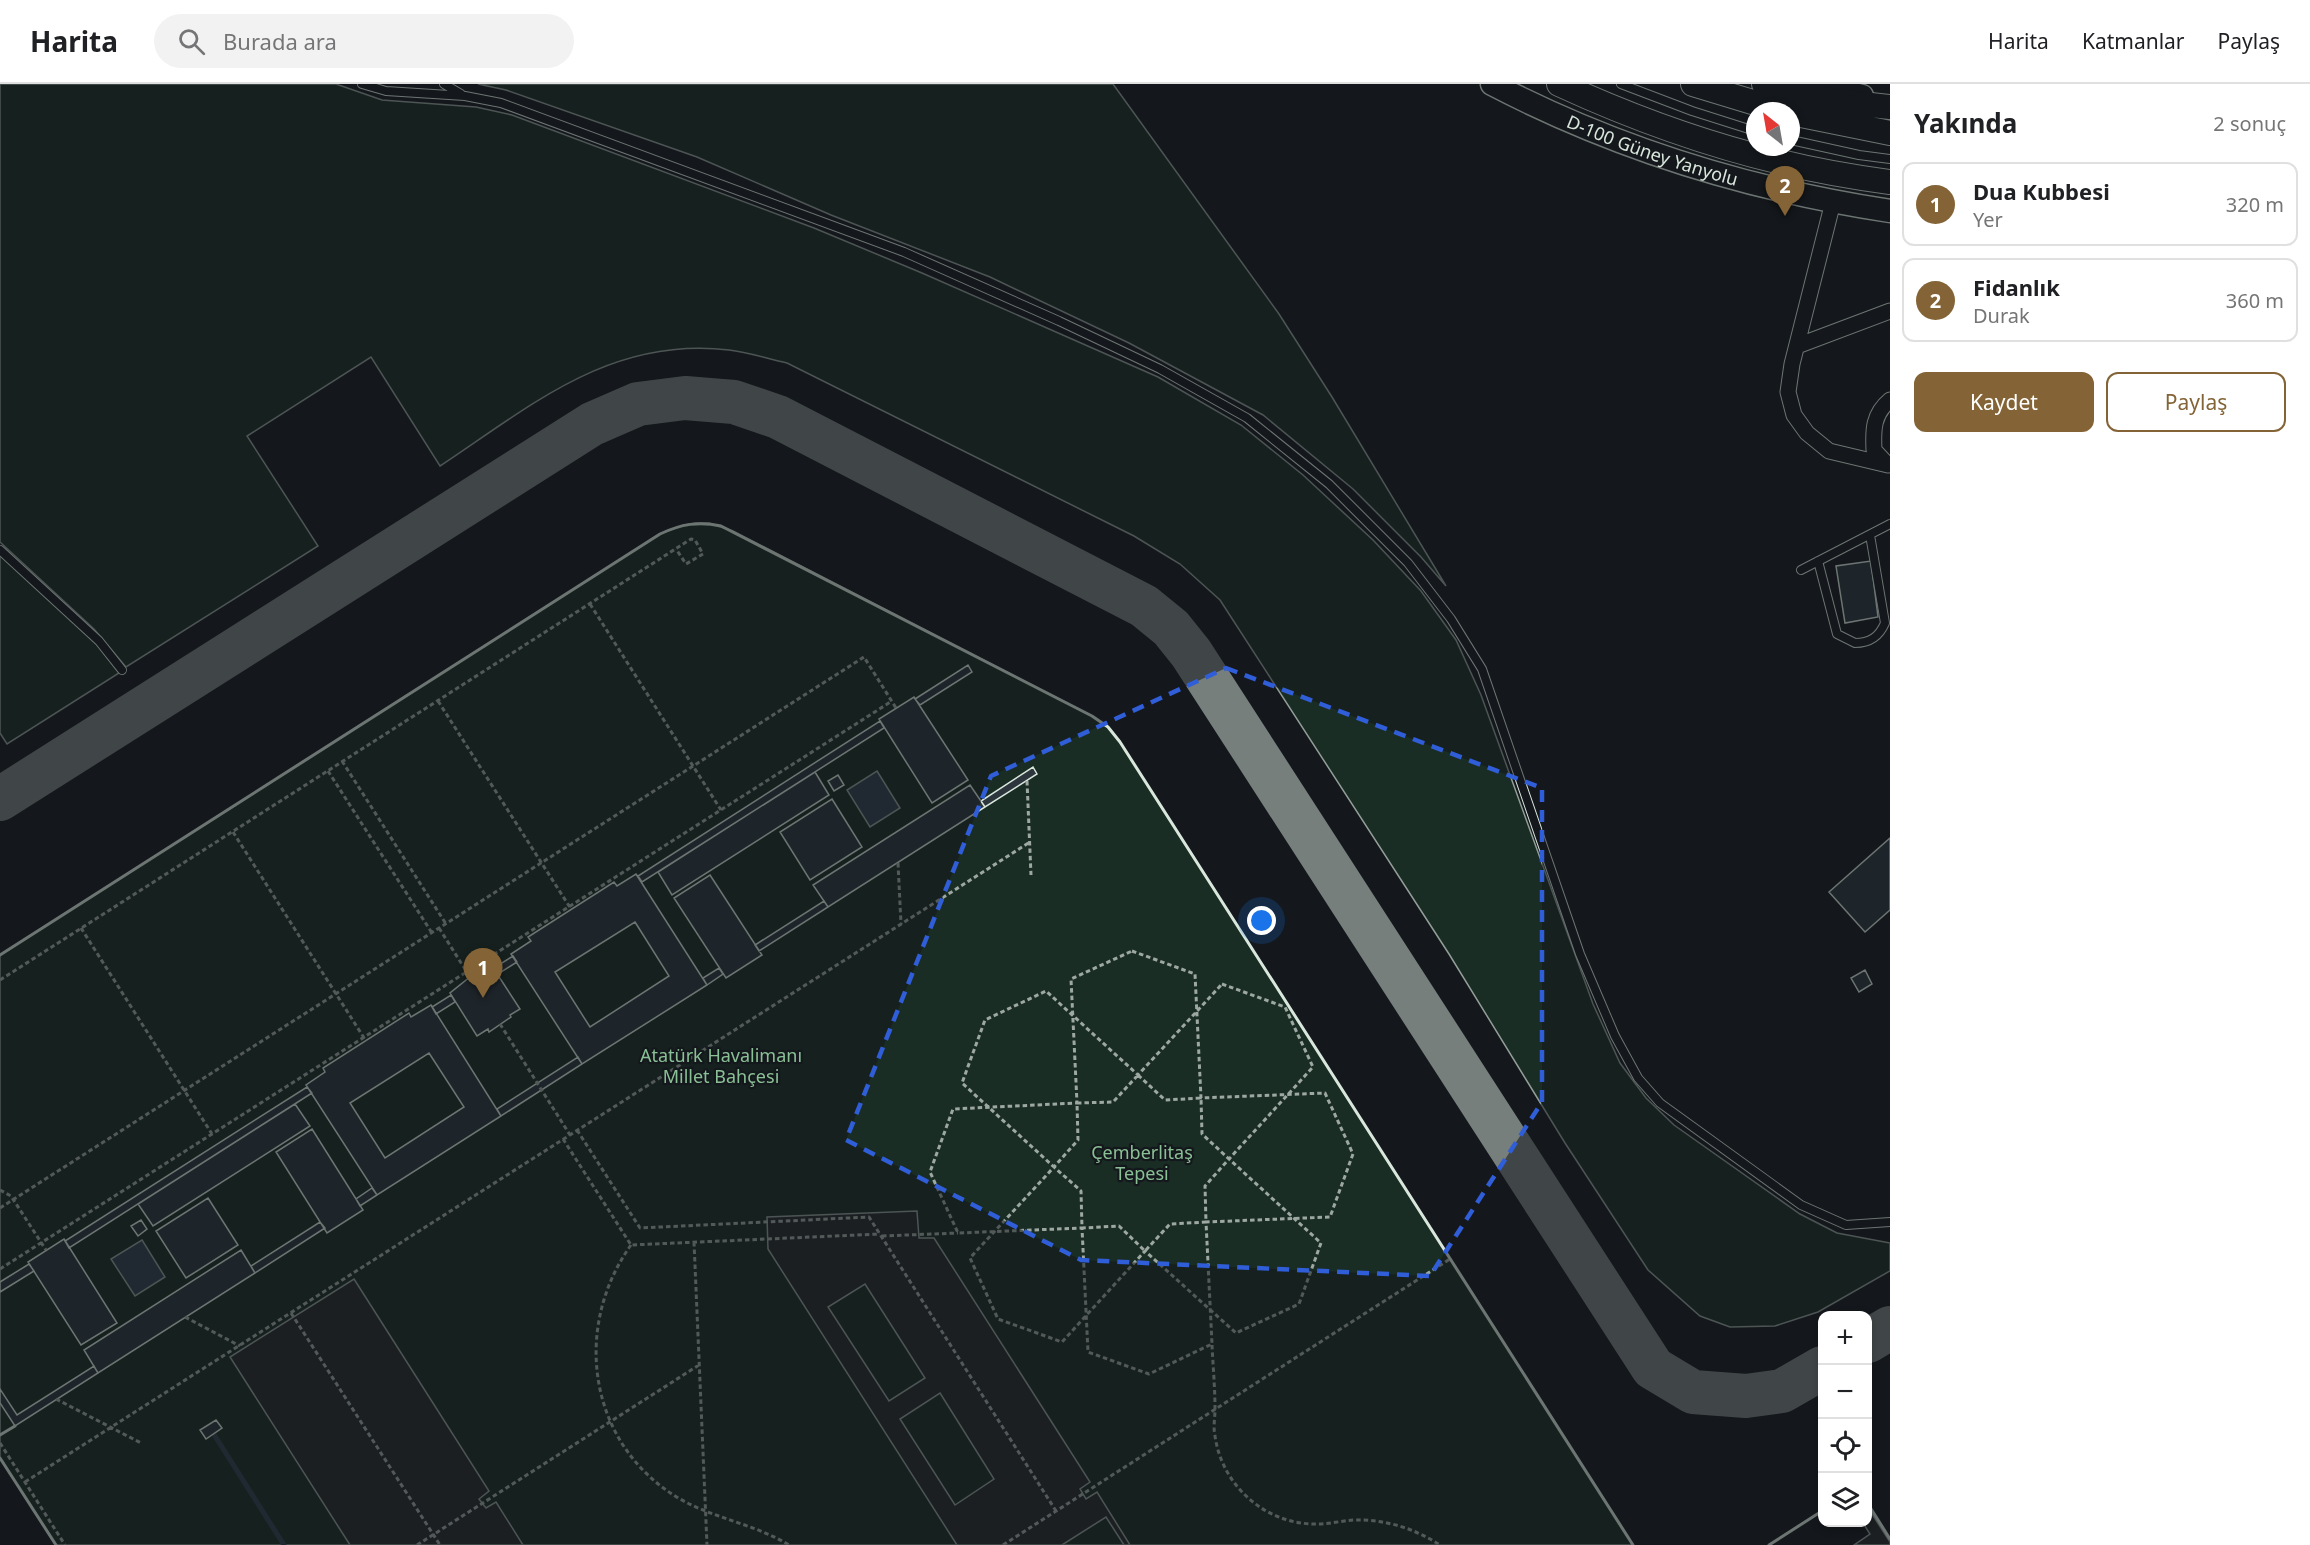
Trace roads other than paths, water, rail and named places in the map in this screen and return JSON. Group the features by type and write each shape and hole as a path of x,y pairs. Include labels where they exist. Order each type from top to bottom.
{"highway":[{"path":"1559,84 1626,112 1713,143 1815,170 1890,182"},
{"path":"1693,84 1752,102"},
{"path":"1764,84 1835,101 1890,107"},
{"path":"1800,115 1890,133"}],"main road":[{"name":"D-100 Güney Yanyolu","path":"1492,84 1603,134 1672,161 1760,186 1833,202 1890,211"},
{"path":"1817,84 1867,93 1890,102"}],"street":[{"path":"1833,202 1797,346 1788,392 1794,415 1808,433 1829,451 1889,465"},
{"path":"1797,346 1890,311"},
{"path":"1889,465 1874,450 1873,425 1884,405 1890,400"}],"lane":[{"path":"362,84 386,91 465,96 501,103 904,252 1160,369 1247,418 1329,484 1408,563 1451,619 1482,669 1581,954 1615,1036 1638,1078 1660,1103 1801,1205 1846,1225 1890,1222"},
{"path":"444,84 465,96"},
{"path":"1621,84 1692,111 1746,128"},
{"path":"1800,142 1859,155 1890,159"},
{"path":"1801,570 1890,524"},
{"path":"1818,561 1837,634 1855,643 1874,639 1885,623 1870,535"},
{"path":"0,550 99,641 122,670"}],"water":[{"path":"877,771 900,808 870,827 847,790"},
{"path":"142,1240 165,1277 135,1296 111,1259"}],"waterway":[{"path":"215,1436 284,1545"}],"place":[{"name":"Fidanlık","path":"1785,216"},
{"name":"Dua Kubbesi","path":"483,998"}],"park label":[{"name":"Atatürk Havalimanı Millet Bahçesi","path":"721,1065"},
{"name":"Çemberlitaş Tepesi","path":"1142,1162"}]}
